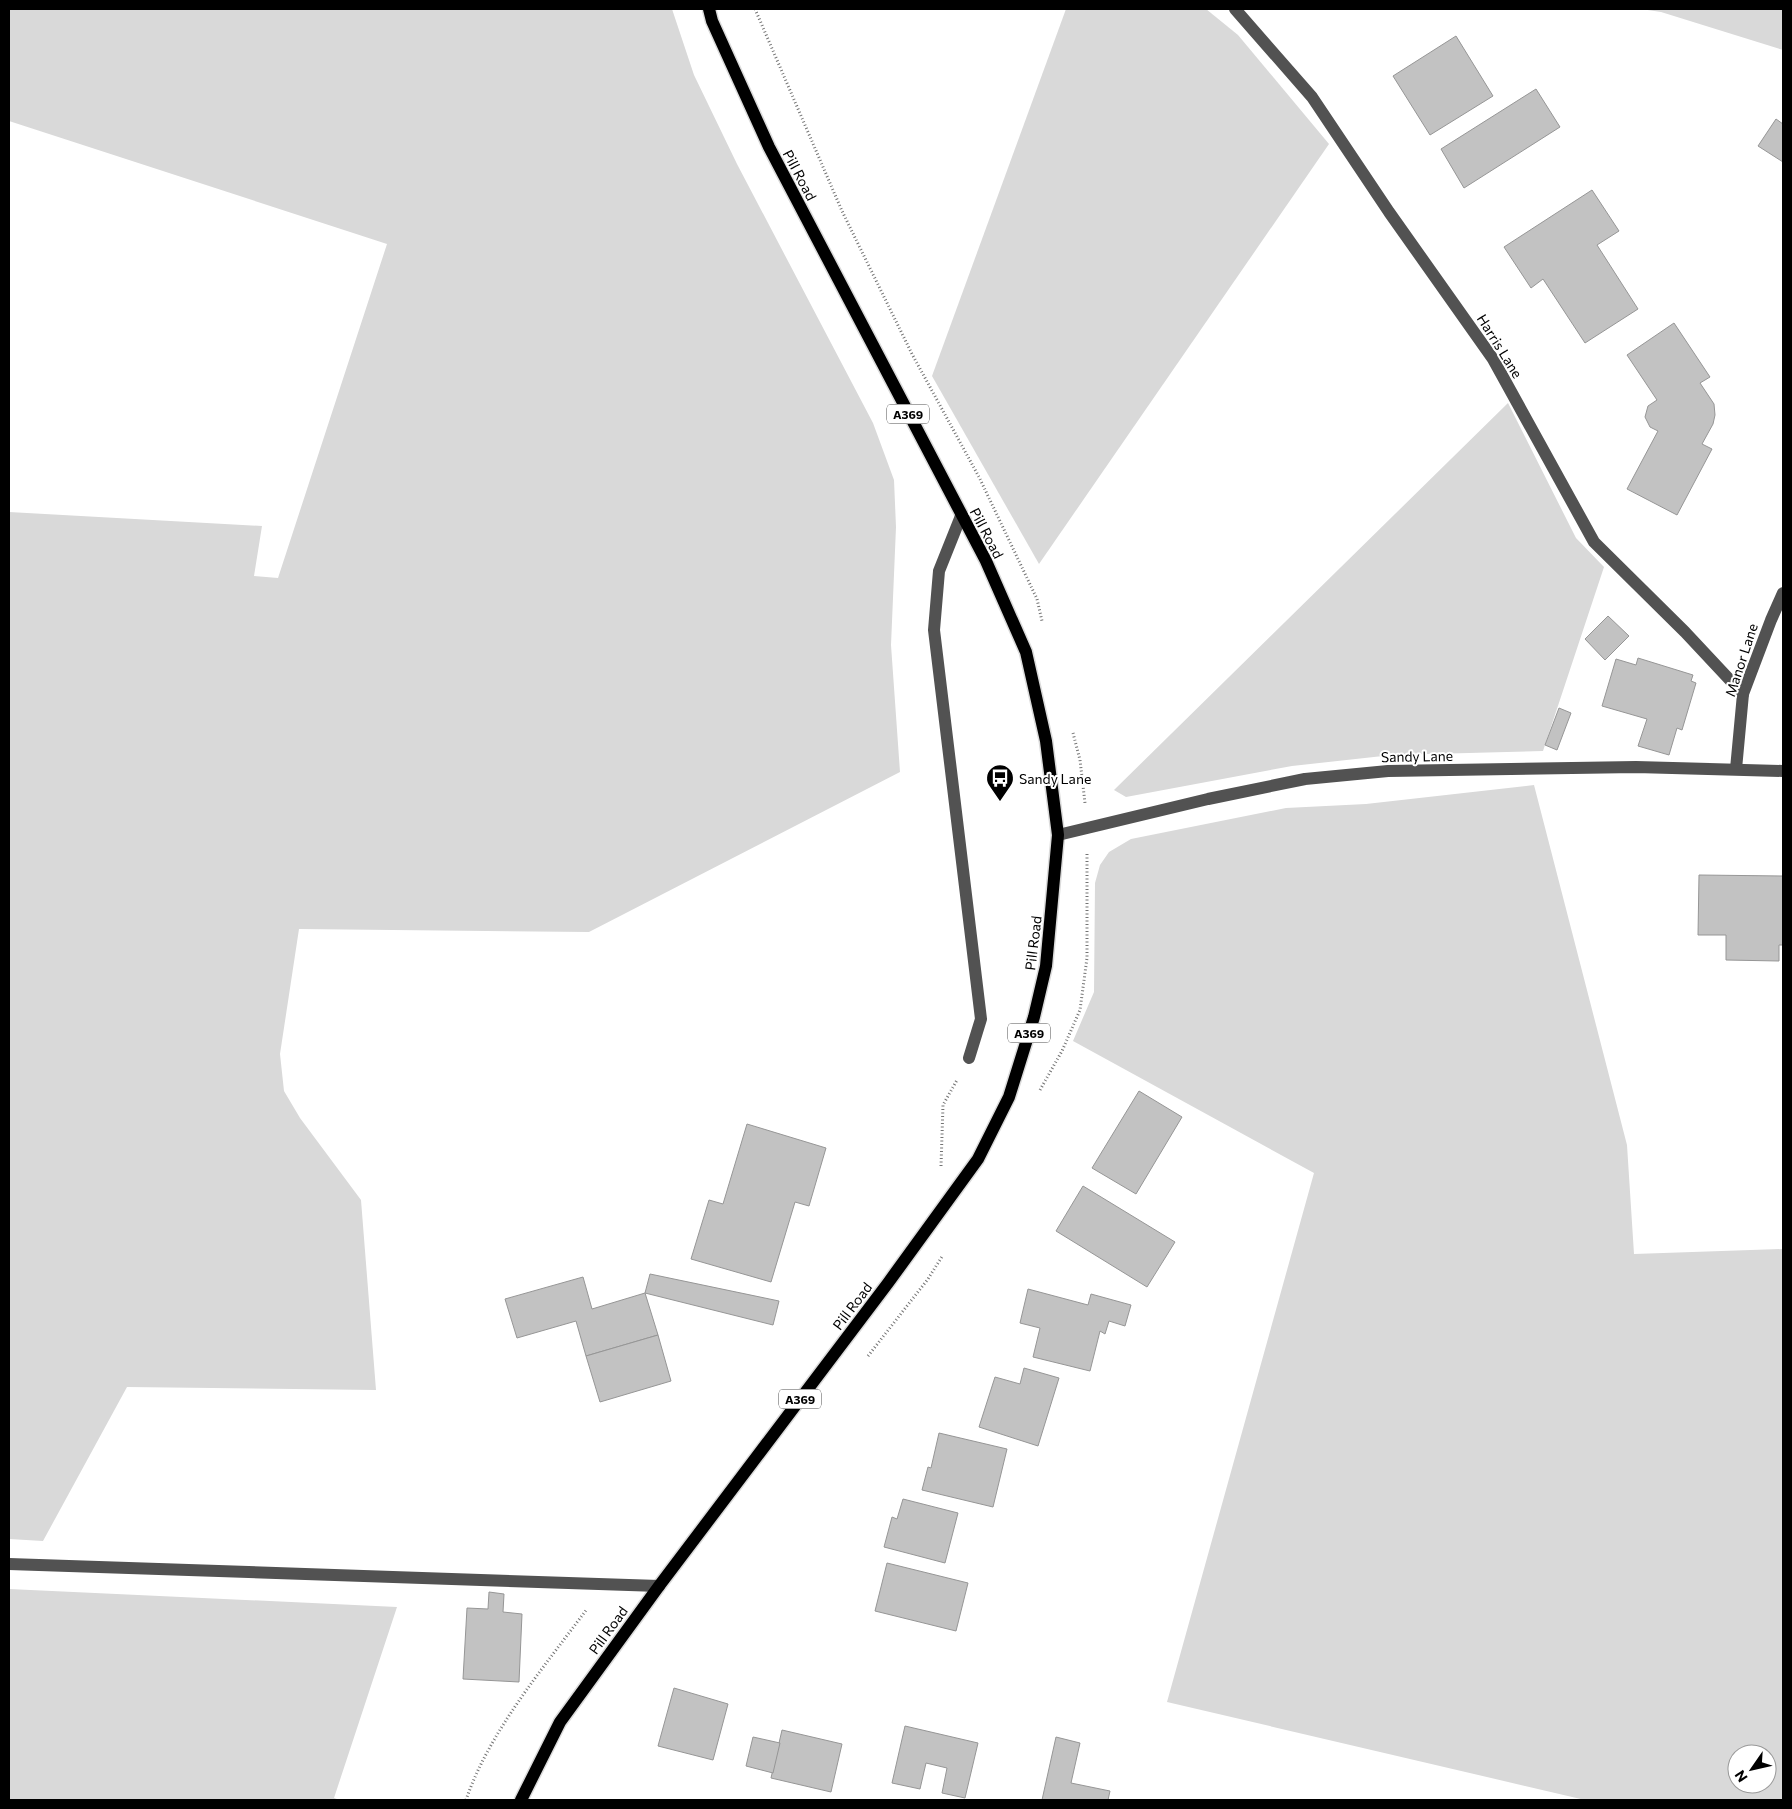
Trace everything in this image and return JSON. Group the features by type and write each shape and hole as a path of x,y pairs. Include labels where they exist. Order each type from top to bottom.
{"main road":[{"name":"Pill Road","path":"521,1800 560,1722 659,1586 882,1291 978,1159 1009,1097 1034,1017 1046,966 1058,835 1046,741 1026,652 986,561 769,147 712,21 709,9"}],"street":[{"name":"Harris Lane","path":"1235,9 1312,97 1389,212 1493,359 1594,542 1685,632 1743,694"},
{"path":"961,516 939,571 934,630 981,1019 969,1058"},
{"name":"Manor Lane","path":"1736,769 1743,694 1783,593"},
{"name":"Sandy Lane","path":"1058,835 1208,799 1305,779 1388,771 1636,767 1783,771"},
{"path":"9,1564 659,1586"}],"path":[{"path":"755,9 842,211 912,354 980,477 1036,599 1044,627"},
{"path":"1038,1094 1062,1051 1080,1010 1087,958 1088,827 1080,760 1072,732"},
{"path":"940,1211 943,1106 969,1058"},
{"path":"862,1363 928,1280 944,1254"},
{"path":"466,1800 474,1776 518,1701 605,1585"}],"shaded area":[{"path":"9,9 672,9 694,75 737,164 873,423 894,480 896,527 891,645 900,772 589,932 299,929 280,1054 284,1091 300,1118 361,1200 376,1390 127,1387 43,1541 9,1539 9,512 262,526 254,576 278,578 387,244 9,121"},
{"path":"1066,9 1206,9 1238,35 1329,144 1039,564 932,376"},
{"path":"1641,9 1783,9 1783,50 1661,12"},
{"path":"1508,403 1576,538 1604,567 1543,751 1392,755 1292,766 1126,797 1114,790"},
{"path":"1534,785 1627,1145 1634,1254 1783,1249 1783,1800 1585,1800 1167,1702 1314,1173 1073,1041 1094,992 1095,883 1100,865 1109,852 1131,839 1286,808 1366,804"},
{"path":"9,1589 397,1607 334,1798 340,1800 9,1800"}],"building":[{"path":"1456,36 1493,96 1430,135 1393,76"},
{"path":"1536,89 1560,127 1464,188 1441,149"},
{"path":"1776,119 1783,124 1783,162 1758,146"},
{"path":"1592,190 1619,231 1597,245 1638,309 1585,343 1543,279 1531,288 1504,247"},
{"path":"1674,323 1710,377 1700,383 1714,404 1715,415 1713,424 1702,444 1712,449 1677,515 1627,489 1658,431 1650,427 1645,417 1648,406 1657,400 1627,355"},
{"path":"1608,616 1629,636 1605,660 1585,639"},
{"path":"1638,658 1693,675 1691,681 1696,683 1682,730 1677,728 1669,755 1638,746 1647,719 1602,706 1616,659 1636,665"},
{"path":"1559,708 1571,713 1557,750 1545,745"},
{"path":"1699,875 1783,876 1783,945 1779,945 1779,961 1726,960 1726,935 1698,935"},
{"path":"1139,1091 1182,1117 1136,1194 1092,1168"},
{"path":"747,1124 826,1148 809,1206 795,1202 771,1282 691,1259 709,1200 723,1204"},
{"path":"1083,1186 1175,1242 1147,1287 1056,1231"},
{"path":"650,1274 779,1301 773,1325 645,1293"},
{"path":"583,1277 592,1309 645,1293 658,1335 586,1356 576,1321 517,1338 505,1299"},
{"path":"1028,1289 1088,1305 1091,1294 1131,1305 1125,1326 1109,1321 1105,1334 1100,1331 1090,1371 1033,1357 1040,1328 1020,1323"},
{"path":"658,1335 671,1381 600,1402 586,1356"},
{"path":"1024,1368 1059,1378 1038,1446 979,1427 995,1377 1020,1384"},
{"path":"939,1433 1007,1449 993,1507 922,1490 928,1467 931,1468"},
{"path":"903,1499 958,1513 945,1563 884,1547 892,1517 897,1519"},
{"path":"887,1563 968,1583 956,1631 875,1611"},
{"path":"489,1592 504,1594 503,1612 522,1614 519,1682 463,1679 467,1608 488,1609"},
{"path":"674,1688 728,1704 713,1760 658,1746"},
{"path":"905,1726 978,1743 965,1798 942,1793 947,1768 926,1763 920,1789 892,1783"},
{"path":"782,1730 842,1744 831,1792 771,1778"},
{"path":"753,1737 780,1743 773,1773 746,1766"},
{"path":"1056,1737 1080,1743 1071,1783 1110,1791 1108,1800 1042,1800"}],"place":[{"name":"Sandy Lane","path":"1000,802"}]}
